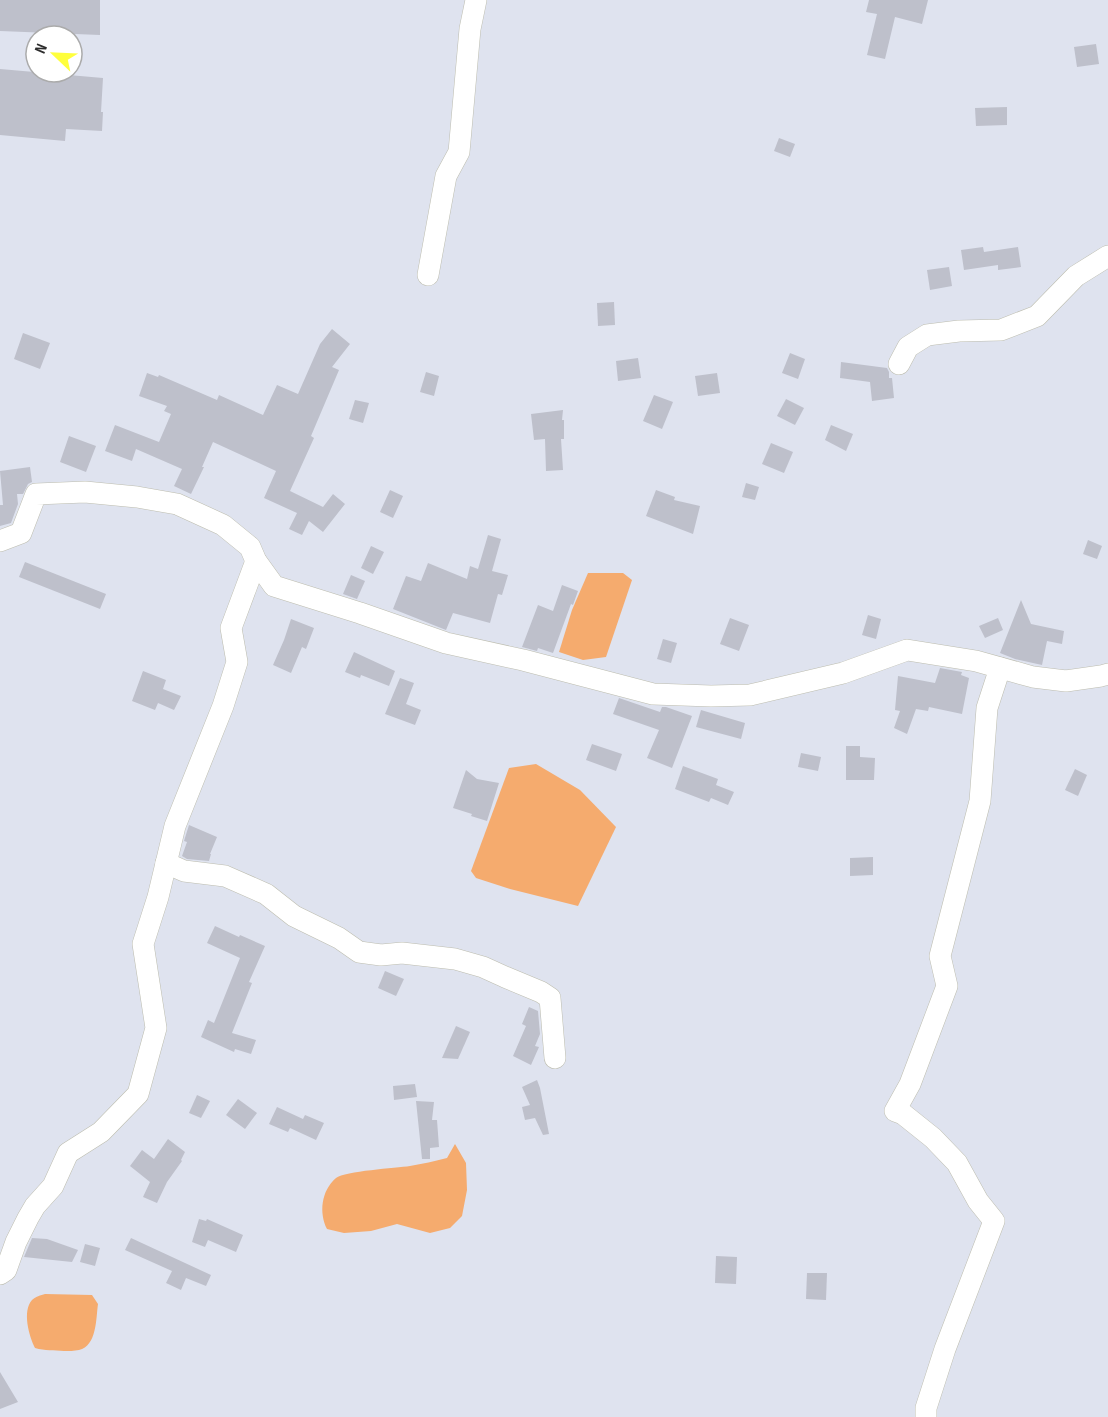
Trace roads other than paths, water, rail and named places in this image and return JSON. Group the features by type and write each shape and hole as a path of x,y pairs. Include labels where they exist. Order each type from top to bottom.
{"street":[{"path":"428,275 446,176 459,152 470,29 476,0"},
{"path":"899,364 908,347 927,335 958,331 1001,330 1037,316 1076,276 1108,256"},
{"path":"0,541 21,533 36,494 85,492 177,504 224,525 250,547 256,561 274,586 446,643 523,660 653,694 750,695 843,673 907,650 976,661 1033,677 1066,681 1108,674"},
{"path":"0,1274 6,1269 16,1242 35,1206 53,1186 68,1153 101,1132 138,1094 156,1028 144,944 175,826 223,706 237,662 231,628 256,561"},
{"path":"926,1417 926,1408 945,1349 994,1221 978,1201 957,1163 933,1138 903,1114 895,1111 910,1084 947,986 940,956 980,801 987,708 1000,668"},
{"path":"166,863 184,871 225,876 266,894 294,915 339,938 359,952 381,956 402,953 455,959 483,967 541,992 550,998 555,1058"}]}
